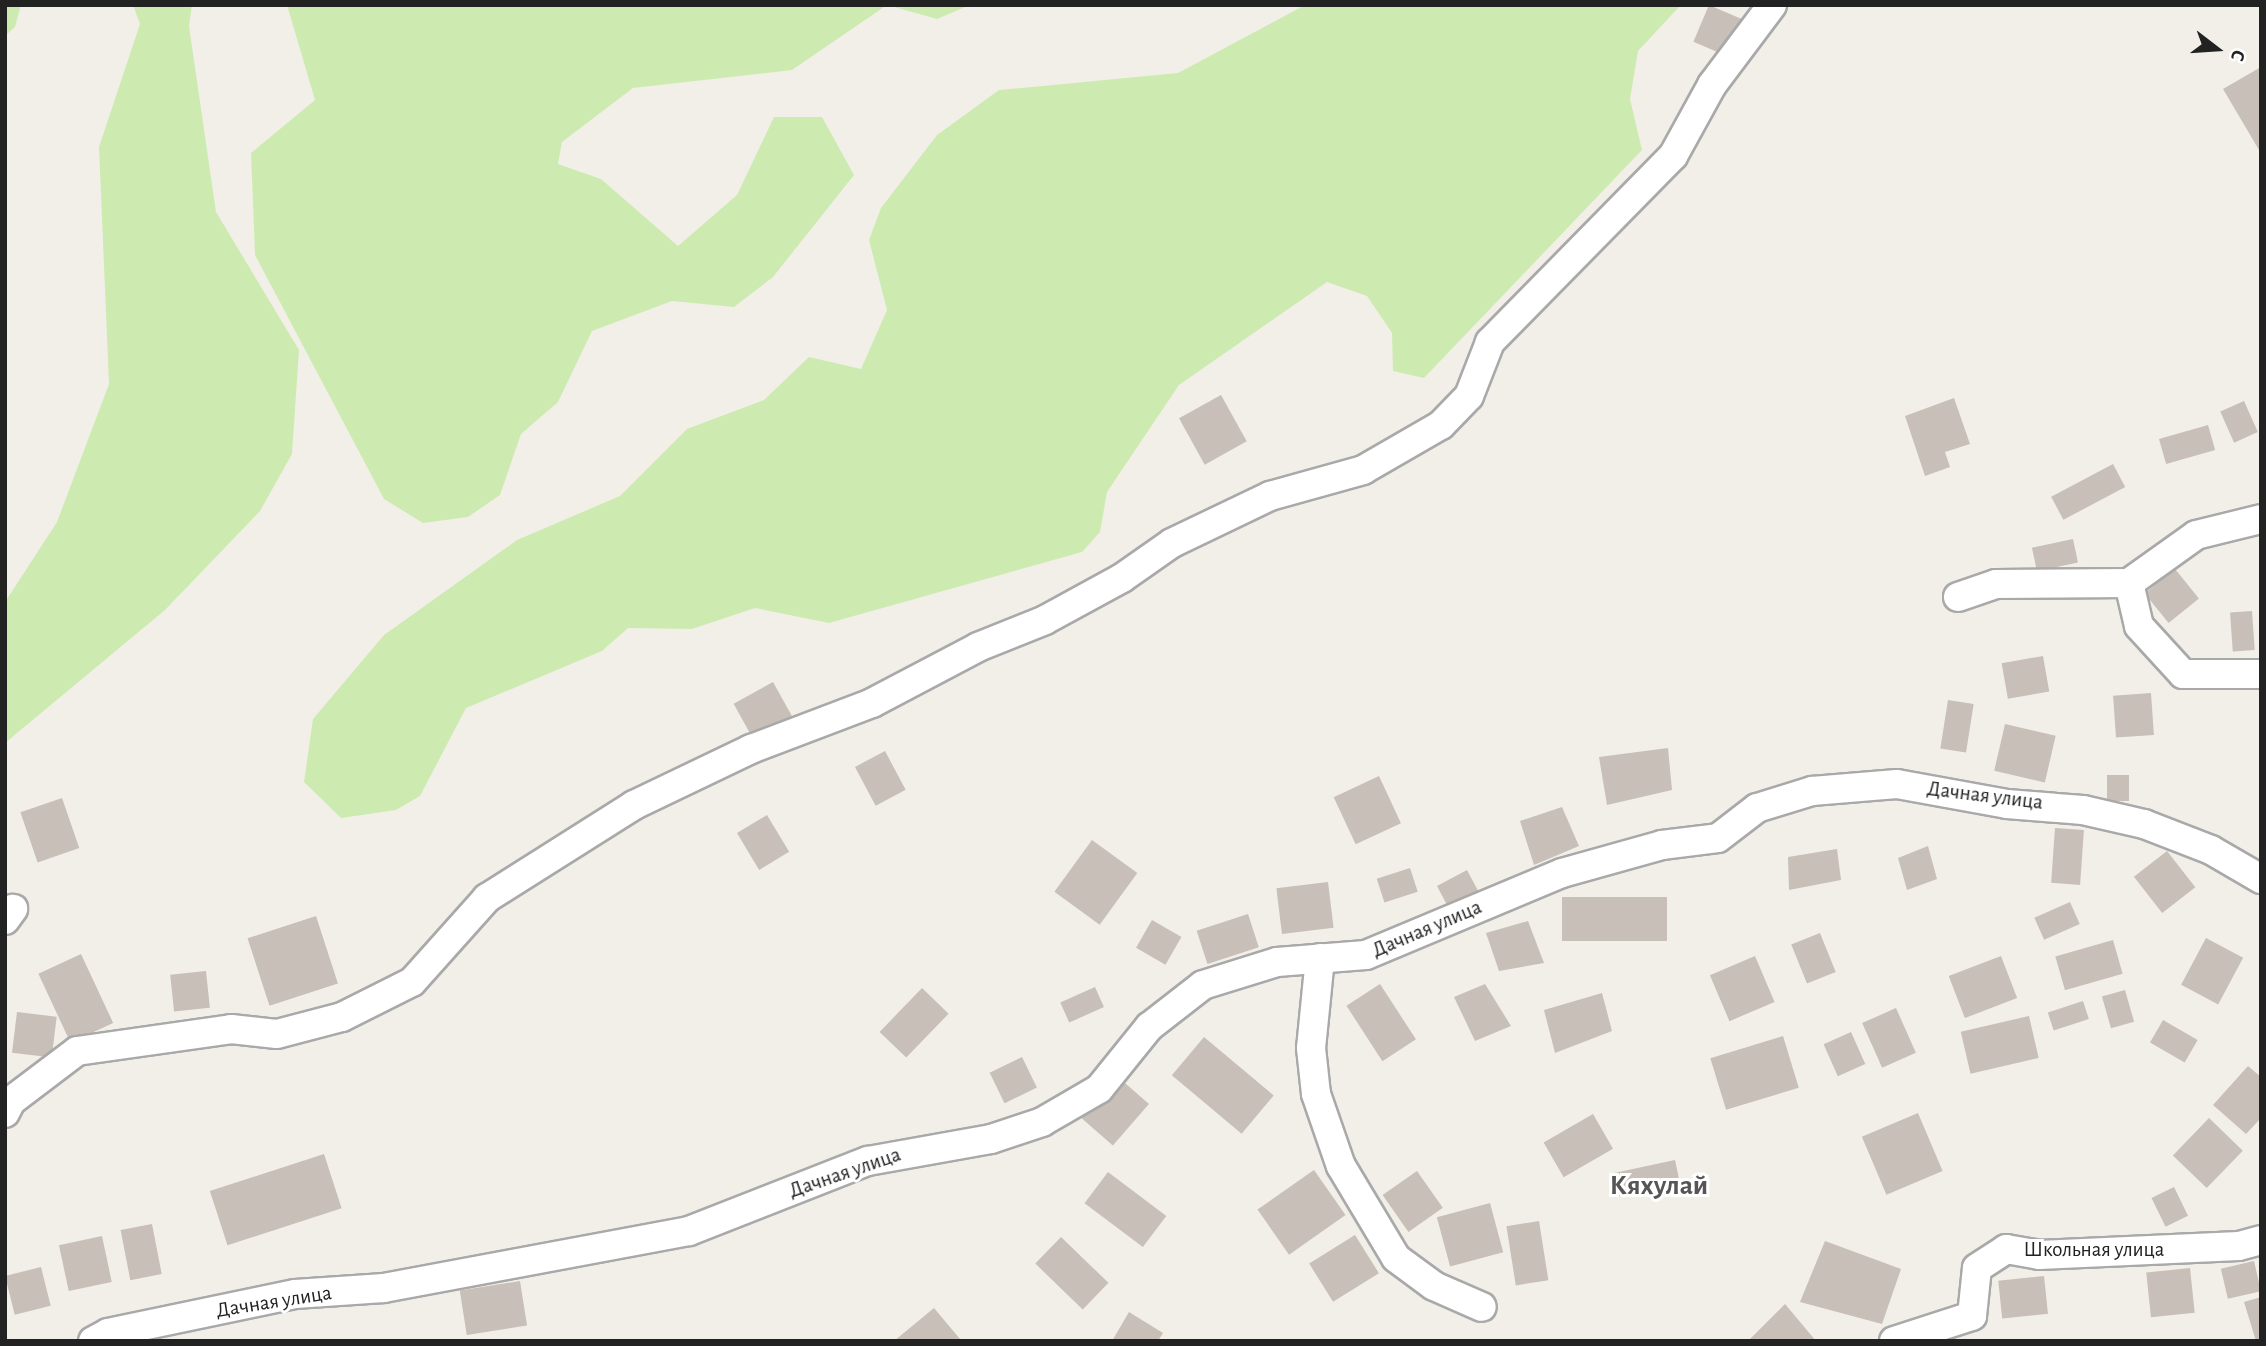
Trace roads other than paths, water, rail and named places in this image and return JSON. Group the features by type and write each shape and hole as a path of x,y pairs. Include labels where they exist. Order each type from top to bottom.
{"street":[{"path":"5,1113 11,1101 76,1051 230,1029 277,1034 342,1017 412,982 487,898 634,805 751,749 872,703 978,647 1045,620 1122,578 1172,543 1270,496 1363,470 1441,425 1469,396 1490,342 1673,156 1712,85 1772,5"},
{"path":"1958,597 1996,584 2129,583 2196,536 2261,519"},
{"path":"2129,583 2139,626 2183,674 2261,674"},
{"name":"Дачная улица","path":"93,1341 108,1333 295,1294 384,1288 689,1231 868,1161 931,1146 992,1139 1042,1122 1099,1089 1149,1027 1203,985 1277,962 1366,955 1562,873 1662,845 1718,838 1757,808 1812,791 1897,784 2007,804 2073,808 2144,824 2211,850 2261,879"},
{"path":"1320,958 1312,1060 1316,1094 1341,1166 1396,1258 1434,1286 1482,1307"},
{"name":"Школьная улица","path":"1894,1341 1972,1316 1977,1268 2006,1249 2039,1255 2239,1246 2261,1240"}],"district":[{"name":"Кяхулай","path":"1659,1186"}]}
